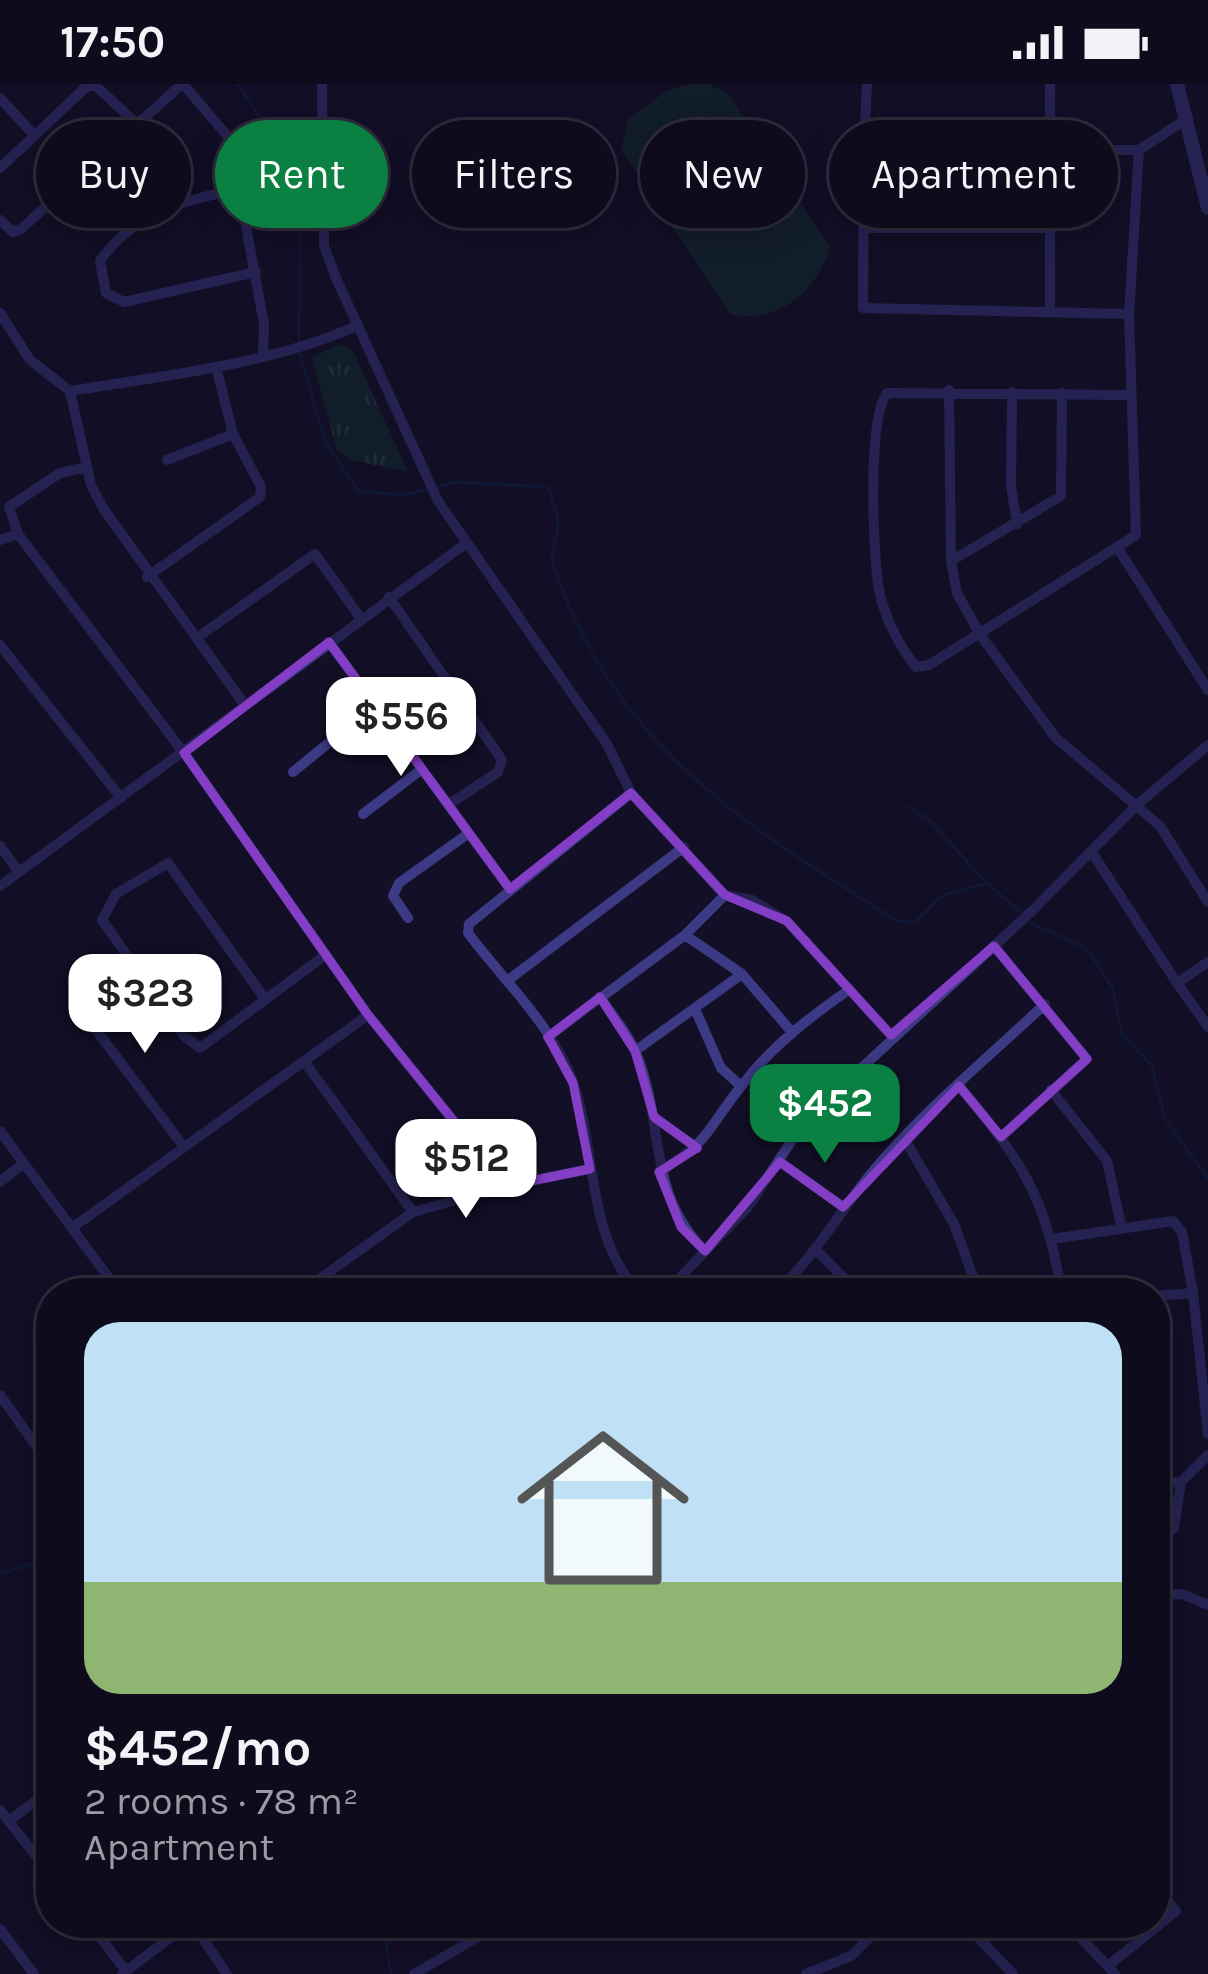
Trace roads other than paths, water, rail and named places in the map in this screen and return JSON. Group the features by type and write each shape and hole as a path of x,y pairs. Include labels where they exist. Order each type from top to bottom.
{"street":[{"path":"0,168 34,135 0,97 12,84"},
{"path":"142,120 182,84 215,122"},
{"path":"322,84 324,246 438,501 607,744 631,793 725,895 752,900 787,921 891,1035"},
{"path":"865,120 867,84"},
{"path":"1050,84 1052,120"},
{"path":"1177,84 1208,208"},
{"path":"51,120 91,85 132,120"},
{"path":"1118,150 1139,150 1188,118"},
{"path":"1130,395 900,389 880,403 875,452 879,588 891,624 916,667 929,665 1132,541 1138,524 1129,314 1139,150"},
{"path":"215,195 161,208 142,221 100,261 106,293 124,302 256,272"},
{"path":"0,220 13,232 36,215"},
{"path":"246,228 256,272 263,352"},
{"path":"865,228 863,308 1129,314"},
{"path":"1050,312 1051,228"},
{"path":"0,314 30,360 70,391 87,467 103,508 148,577 198,637 244,704"},
{"path":"70,391 216,367 358,326"},
{"path":"148,577 260,497 261,487 232,434 216,367"},
{"path":"949,390 951,561 957,593 979,633 1055,737 1138,804 1166,833 1208,902"},
{"path":"1012,392 1010,486 1016,524"},
{"path":"951,561 1058,500 1062,491 1062,393"},
{"path":"167,460 232,434"},
{"path":"87,467 60,473 9,507 18,534 184,753 368,1016 506,1186"},
{"path":"0,540 18,534"},
{"path":"0,886 465,544"},
{"path":"1119,550 1208,690"},
{"path":"198,637 315,554 361,619"},
{"path":"388,597 502,760 498,772 448,805"},
{"path":"328,642 510,889"},
{"path":"0,645 121,798"},
{"path":"292,772 375,706"},
{"path":"679,1278 748,1207 806,1119 891,1035 1032,911 1138,804 1208,745"},
{"path":"363,814 422,769"},
{"path":"627,1278 609,1254 573,1083 548,1037 467,929 631,793"},
{"path":"408,918 393,896 399,884 470,833"},
{"path":"0,847 19,872"},
{"path":"507,981 684,847"},
{"path":"1090,851 1208,1027"},
{"path":"265,999 168,863 116,894 102,920 184,1036 200,1048 324,956"},
{"path":"548,1037 685,935 725,895"},
{"path":"685,935 742,974 791,1031"},
{"path":"998,941 1087,1059 1001,1137"},
{"path":"1177,983 1208,962"},
{"path":"136,969 82,1011 184,1147"},
{"path":"635,1051 742,974"},
{"path":"658,1172 698,1148 741,1086 791,1031 850,989"},
{"path":"600,998 635,1051 654,1118 658,1172 681,1227 705,1251"},
{"path":"791,1278 818,1252 843,1208 904,1138 1045,1004"},
{"path":"695,1009 722,1068 741,1086"},
{"path":"72,1228 368,1016"},
{"path":"304,1061 413,1212"},
{"path":"958,1086 1001,1137 1039,1196 1059,1278"},
{"path":"1051,1090 1107,1160 1121,1225"},
{"path":"654,1118 698,1148"},
{"path":"0,1131 109,1278"},
{"path":"904,1138 954,1224 974,1278"},
{"path":"780,1162 843,1208"},
{"path":"0,1182 24,1163"},
{"path":"321,1278 413,1212 590,1169"},
{"path":"1052,1239 1166,1220 1178,1226 1193,1293 1208,1434"},
{"path":"818,1252 844,1278"},
{"path":"1170,1295 1193,1293"},
{"path":"0,1395 36,1446"},
{"path":"1170,1531 1181,1482 1208,1455"},
{"path":"1170,1482 1181,1482"},
{"path":"1170,1594 1208,1605"},
{"path":"9,1821 36,1800"},
{"path":"0,1810 36,1856"},
{"path":"0,1929 34,1974"},
{"path":"100,1938 124,1972 170,1938"},
{"path":"202,1938 227,1974"},
{"path":"415,1974 476,1938"},
{"path":"806,1974 851,1956 869,1938"},
{"path":"978,1938 1013,1974"},
{"path":"1081,1938 1112,1970 1147,1938"}],"waterway":[{"path":"238,84 291,167 300,218 299,342"},
{"path":"299,351 325,441 358,491 404,495 428,489"},
{"path":"437,487 456,482 548,487 558,522 554,567 580,630 612,685 649,733 738,814 897,921 915,922 943,895 988,883 1021,913"},
{"path":"909,807 930,821 985,881"},
{"path":"1027,921 1086,948 1113,989 1122,1035 1152,1066 1165,1118 1208,1179"},
{"path":"0,1574 36,1562"},
{"path":"384,1938 391,1974"}]}
